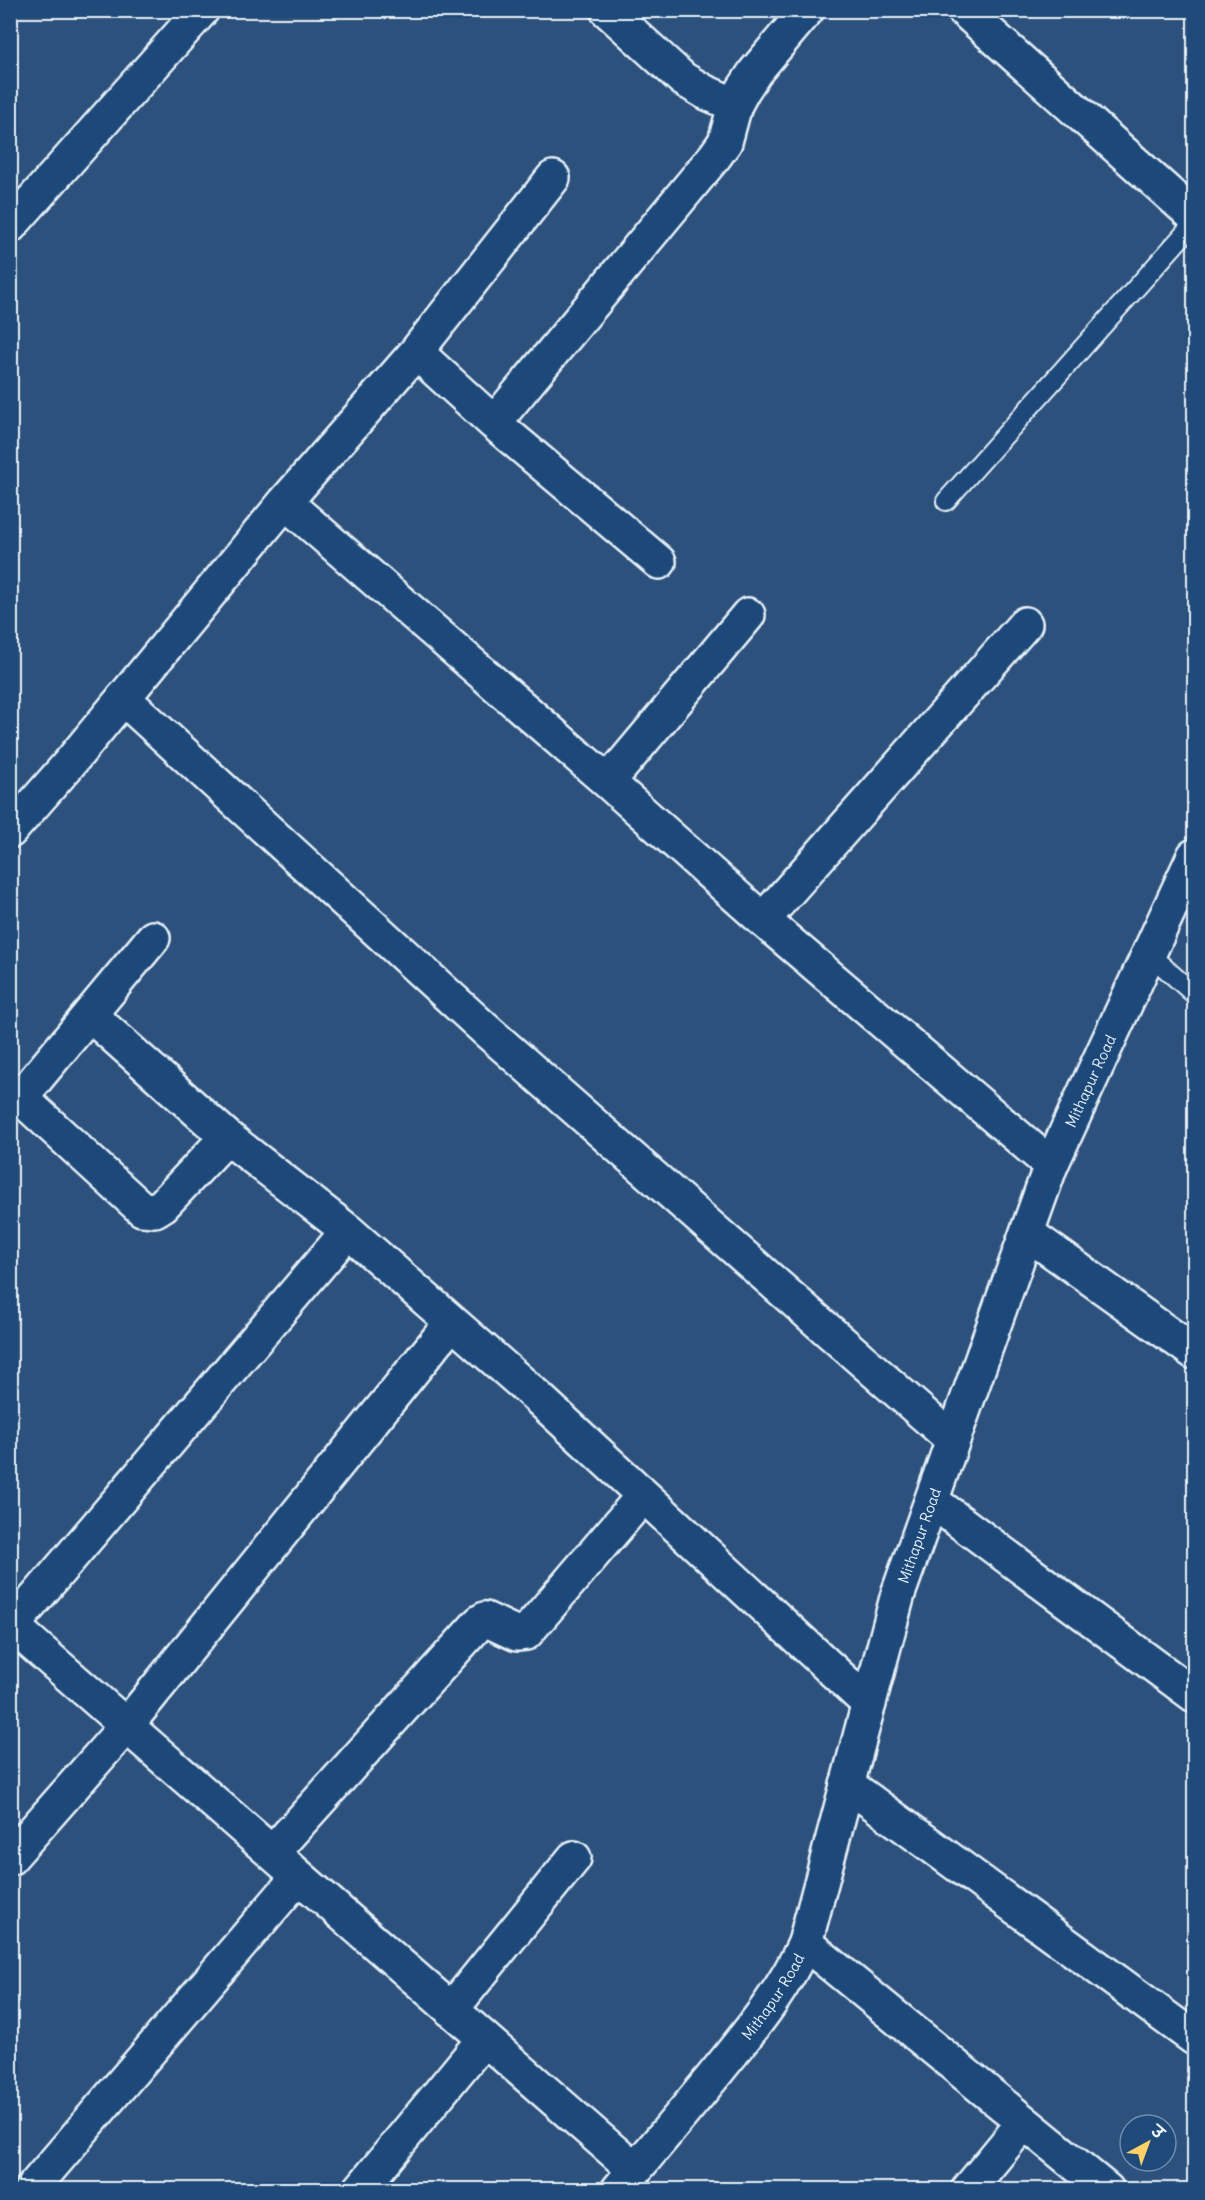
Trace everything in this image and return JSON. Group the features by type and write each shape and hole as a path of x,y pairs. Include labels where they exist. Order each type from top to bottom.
{"street":[{"path":"10,226 202,10"},
{"path":"607,10 683,79 735,105"},
{"path":"494,423 715,156 730,130 735,105 742,90 807,10"},
{"path":"964,10 1194,216"},
{"path":"10,831 285,502 416,352 554,178"},
{"path":"416,352 494,423 659,562"},
{"path":"285,502 608,782 763,920 1051,1165"},
{"path":"608,782 748,615"},
{"path":"763,920 1025,624"},
{"path":"123,698 487,1031 953,1440"},
{"name":"Mithapur Road","path":"626,2180 693,2102 773,2001 794,1967 805,1943 898,1594 1051,1165 1194,856"},
{"path":"153,938 90,1015 16,1092 142,1209 150,1210 163,1204 227,1137"},
{"path":"90,1015 227,1137 348,1231 533,1393 869,1704"},
{"path":"348,1231 11,1625 484,2039 626,2180"},
{"path":"1027,1233 1194,1352"},
{"path":"10,1858 126,1726 452,1322"},
{"path":"272,1854 480,1622 485,1619 517,1634 526,1633 643,1496"},
{"path":"932,1501 1194,1695"},
{"path":"847,1784 1194,2038"},
{"path":"451,2010 574,1858"},
{"path":"31,2190 298,1876"},
{"path":"805,1943 1107,2190"},
{"path":"360,2190 484,2039"},
{"path":"968,2190 1024,2122"}],"lane":[{"path":"946,501 1194,223"},
{"path":"1149,954 1194,994"}]}
